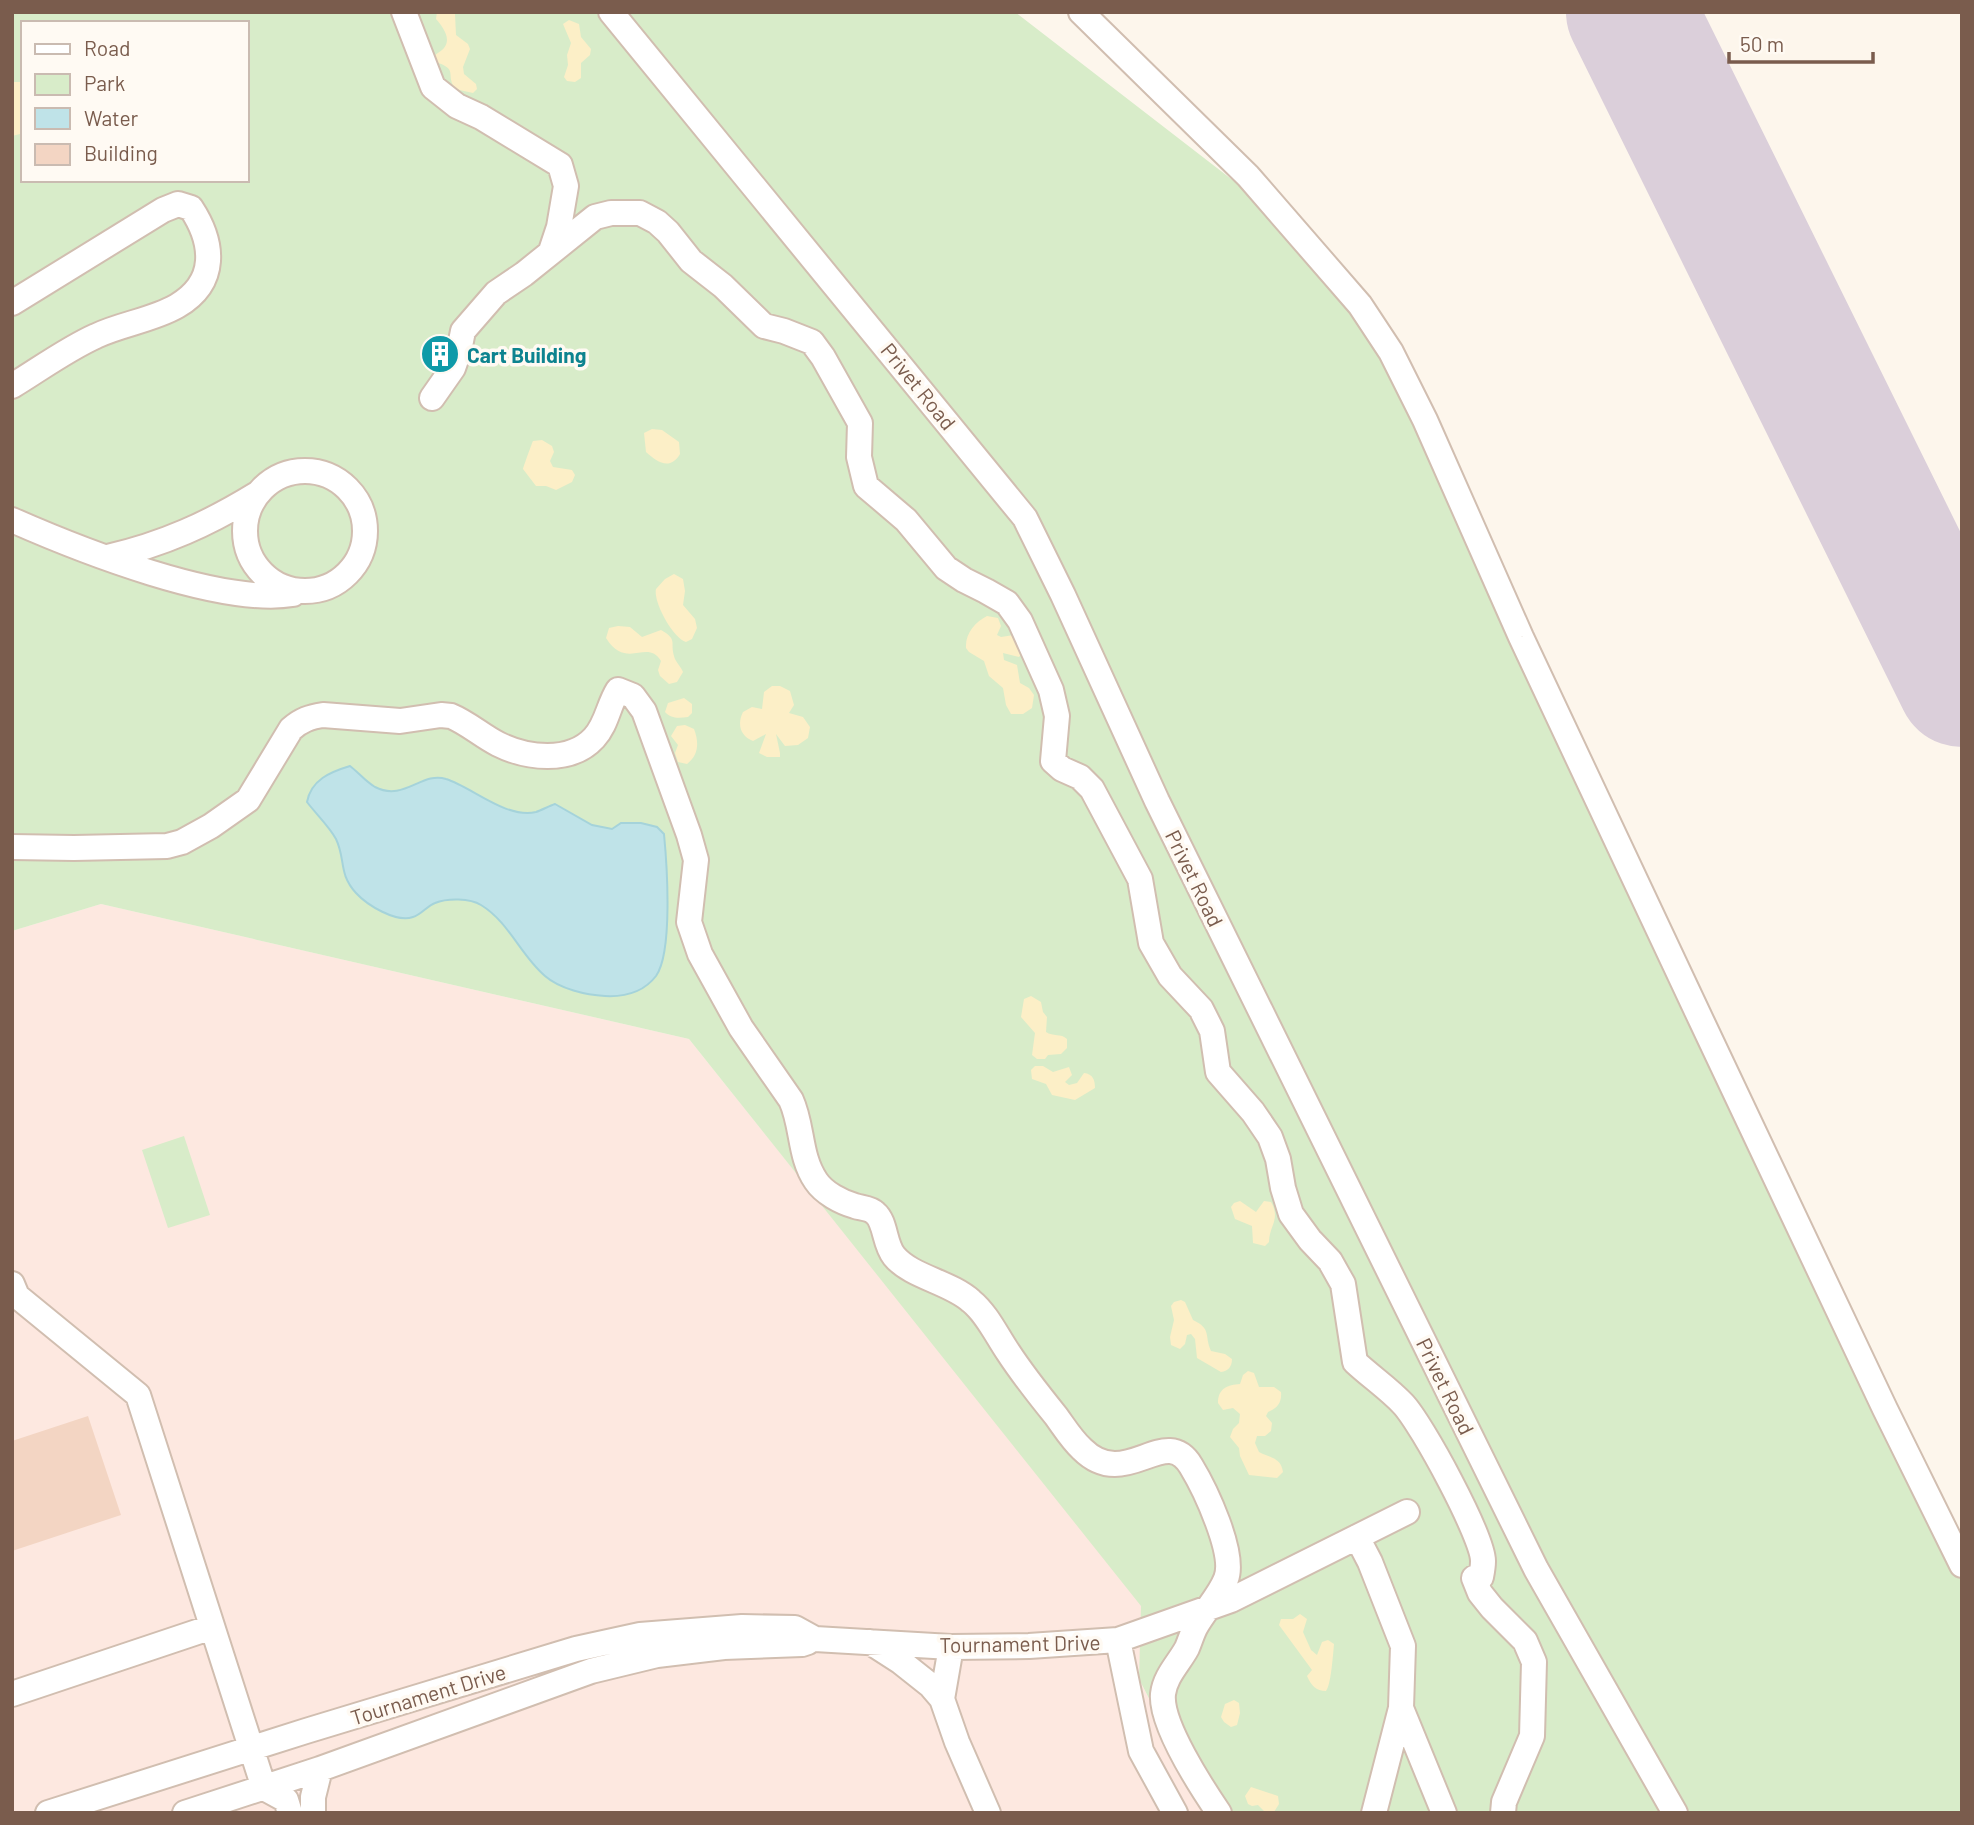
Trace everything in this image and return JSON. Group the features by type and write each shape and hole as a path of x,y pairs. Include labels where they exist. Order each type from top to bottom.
{"street":[{"path":"404,12 433,87 457,106 481,117 560,165 566,186 559,227 551,251"},
{"name":"Privet Road","path":"611,12 1025,518 1157,801 1536,1569 1675,1813"},
{"path":"1081,12 1248,176 1360,305 1391,352 1414,396 1521,637 1591,786 1885,1409 1962,1565"},
{"path":"566,186 601,215"},
{"path":"12,303 163,210 178,204 191,208 206,235 209,253 207,271 191,296 175,307 86,340 12,386"},
{"path":"432,398 453,368 463,331 496,293 594,217 601,215 640,213 657,222 691,261 723,286 764,326 812,342 860,423 859,457 866,486 906,520 946,568 1007,603 1020,621 1052,690 1056,716 1053,761 1062,769 1080,777 1092,789 1140,879 1150,943 1170,976 1201,1009 1212,1031 1218,1072 1253,1112 1270,1138 1278,1159 1291,1214 1329,1261 1343,1284 1355,1362 1403,1404 1423,1430 1479,1546 1483,1560 1481,1577 1475,1578 1480,1593 1525,1641 1534,1662 1532,1736 1504,1802 1503,1813"},
{"path":"12,520 43,534 107,557 162,576 258,596 312,591 331,585 347,574 358,559 364,541 364,522 358,503 347,488 331,477 313,471 292,472 273,480 222,516 164,542 107,557"},
{"path":"257,493 248,511 244,532 248,552 258,569 274,583 293,590 312,591"},
{"path":"12,846 167,846 182,842 248,800 291,729 300,721 312,717 323,715 400,721 452,716 508,749 550,756 574,752 593,740 606,721 618,690 633,696 644,711 654,736 696,860 689,922 700,954 741,1028 791,1100 797,1112 803,1153 817,1183 830,1195 845,1203 874,1212 894,1256 905,1265 972,1301 1038,1396 1082,1450 1094,1458 1115,1464 1127,1464 1164,1450 1180,1453 1187,1459 1213,1514 1230,1562 1227,1578 1166,1681 1163,1696 1177,1743 1219,1813"},
{"path":"12,1284 17,1296 138,1395 264,1788 257,1813"},
{"name":"Tournament Drive","path":"196,1812 592,1671 657,1655 724,1647 802,1644 815,1639 951,1647 1029,1646 1118,1640 1231,1600 1407,1512"},
{"path":"1357,1537 1370,1562 1403,1646 1401,1708 1374,1813"},
{"path":"12,1694 212,1627"},
{"name":"Tournament Drive","path":"48,1813 431,1692 610,1641 677,1631 742,1627 794,1628 815,1639"},
{"path":"866,1640 901,1662 942,1699 957,1742 988,1813"},
{"path":"1118,1640 1141,1751 1175,1813"},
{"path":"942,1699 951,1647"},
{"path":"1401,1708 1444,1813"},
{"path":"313,1813 320,1769"},
{"path":"264,1788 286,1800 290,1813"}],"shaded area":[{"path":"101,904 689,1039 1142,1606 1139,1679 1207,1813 12,1813 12,931"}],"green space":[{"path":"12,12 1015,12 1345,267 1962,1559 1962,1813 1208,1813 1139,1679 1141,1606 689,1039 101,904 12,931"},
{"path":"184,1136 210,1215 168,1228 142,1150"}],"sand":[{"path":"437,12 455,14 456,35 468,44 470,49 463,67 464,74 476,84 477,89 473,93 455,89 447,67 436,62 434,56 443,49 447,40 436,19"},
{"path":"569,20 579,24 581,37 591,49 590,55 581,63 581,78 575,82 567,81 564,77 571,43 563,24"},
{"path":"12,82 20,82 21,130 20,134 12,136"},
{"path":"652,429 662,430 679,442 680,454 672,462 659,462 646,452 644,433"},
{"path":"542,440 552,446 554,452 550,461 553,467 572,470 575,475 572,482 556,490 536,486 523,469 533,441"},
{"path":"674,574 683,579 683,605 695,619 697,628 692,639 686,642 670,627 656,595 656,589"},
{"path":"987,616 998,618 1001,626 997,635 1014,635 1022,653 1019,657 1003,653 1004,660 1017,665 1020,683 1034,695 1032,708 1023,714 1011,714 1006,705 1003,688 989,676 984,661 966,648 972,629"},
{"path":"630,627 642,637 661,630 670,636 675,658 683,672 677,682 669,684 660,676 658,670 661,661 655,655 649,652 629,654 614,648 606,638 609,628"},
{"path":"772,686 780,686 790,691 794,705 789,713 803,717 810,727 808,738 798,745 785,746 776,734 780,757 767,757 759,753 766,734 753,741 745,736 740,725 743,712 752,707 762,709 764,692"},
{"path":"684,698 692,704 692,713 688,717 673,717 665,712 668,703"},
{"path":"685,725 694,729 697,739 694,757 687,764 678,762 675,753 678,745 671,736 677,726"},
{"path":"1031,996 1041,1002 1047,1017 1046,1032 1067,1039 1067,1048 1061,1054 1048,1055 1045,1059 1037,1059 1032,1055 1035,1033 1021,1017 1024,999"},
{"path":"1035,1066 1043,1066 1053,1072 1069,1067 1072,1075 1065,1082 1069,1085 1077,1083 1084,1073 1093,1078 1095,1088 1075,1100 1052,1095 1046,1084 1032,1079 1031,1070"},
{"path":"1240,1201 1256,1212 1264,1201 1271,1202 1275,1218 1269,1242 1265,1246 1253,1243 1252,1226 1235,1219 1231,1207"},
{"path":"1181,1300 1185,1302 1193,1320 1203,1326 1211,1351 1225,1354 1232,1359 1228,1370 1221,1372 1197,1358 1195,1339 1191,1334 1187,1335 1185,1344 1180,1349 1171,1345 1174,1320 1171,1306"},
{"path":"1248,1371 1254,1373 1259,1387 1274,1387 1281,1392 1278,1405 1266,1416 1272,1423 1271,1431 1265,1436 1257,1436 1255,1443 1259,1452 1280,1463 1283,1472 1277,1478 1249,1475 1239,1448 1230,1437 1239,1423 1240,1414 1233,1408 1223,1410 1218,1403 1222,1391 1228,1386 1240,1384 1243,1375"},
{"path":"1300,1614 1307,1619 1303,1632 1311,1650 1317,1655 1322,1642 1328,1640 1334,1644 1326,1691 1317,1689 1310,1682 1307,1676 1312,1670 1279,1625 1281,1619 1293,1619"},
{"path":"1234,1700 1239,1703 1240,1713 1237,1725 1231,1727 1221,1717 1225,1704"},
{"path":"1251,1787 1278,1796 1279,1804 1274,1812 1266,1813 1258,1805 1248,1804 1245,1796"}],"water":[{"path":"350,766 372,785 385,791 404,789 429,779 446,779 513,811 536,812 555,804 592,825 612,829 621,823 641,823 657,827 664,834 668,908 665,948 656,976 639,990 626,995 582,993 566,988 545,976 499,920 481,905 471,901 440,901 416,916 406,918 382,912 367,903 350,886 336,839 307,802 317,783 329,774"}],"building":[{"path":"444,336 445,347 434,370 422,357"},
{"path":"88,1416 121,1515 12,1551 12,1441"}],"runway":[{"path":"1631,12 1962,682"}],"place":[{"name":"Cart Building","path":"440,354"}]}
